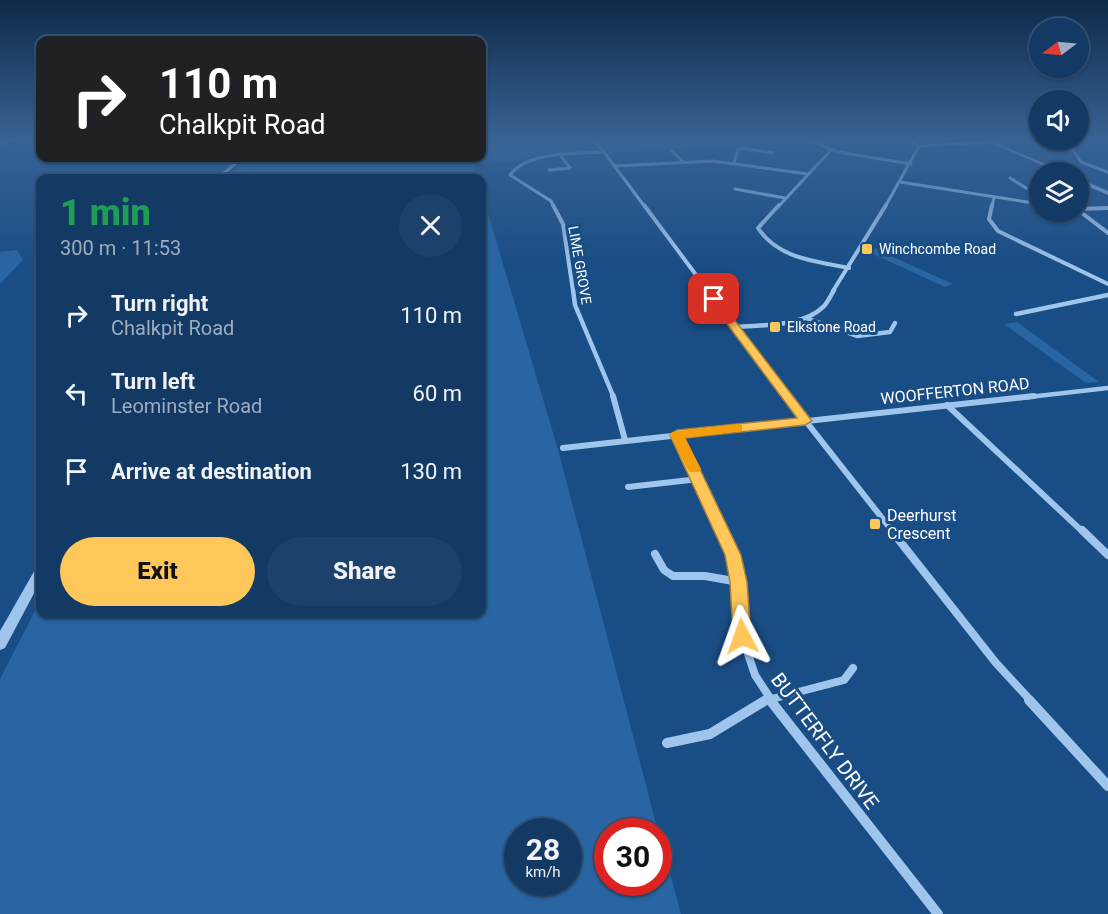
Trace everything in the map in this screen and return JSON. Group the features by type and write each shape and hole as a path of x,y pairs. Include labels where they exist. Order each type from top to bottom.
{"street":[{"name":"LIME GROVE","path":"520,182 551,201 563,224 575,305 615,400 625,440"},
{"path":"626,182 805,421 996,663 1108,786"},
{"path":"801,182 758,228 763,237 775,247 793,255 849,267"},
{"path":"734,327 806,318 824,306 900,182 1029,202"},
{"path":"1089,185 1108,193"},
{"path":"735,189 785,198"},
{"path":"994,197 989,219 998,231 1108,284"},
{"path":"1089,209 1108,208"},
{"path":"1089,218 1108,233"},
{"path":"1016,314 1108,295"},
{"path":"806,318 843,334 865,337 890,332 895,323"},
{"name":"WOOFFERTON ROAD","path":"563,448 1108,388"},
{"path":"947,405 1108,555"},
{"name":"BUTTERFLY DRIVE","path":"677,435 733,555 739,582 742,636 755,675 769,698 938,914"},
{"path":"628,487 699,479"},
{"path":"655,554 661,568 677,578 698,576 739,582"},
{"path":"0,644 36,578"},
{"path":"667,743 710,734 769,698 796,694 844,680 853,668"}],"shaded area":[{"path":"486,207 559,453 655,818 594,818 594,896 672,896 672,880 681,914 0,914 0,679 36,609 36,618 486,618"},
{"path":"873,248 953,284 945,287 869,252"},
{"path":"17,250 23,260 0,284 0,252"},
{"path":"1017,322 1099,382 1086,383 1004,324"}],"slow traffic":[{"path":"694,469 677,435 738,428"}],"place":[{"name":"Winchcombe Road","path":"867,249"},
{"name":"Elkstone Road","path":"775,327"},
{"name":"Deerhurst Crescent","path":"875,524"}],"route":[{"path":"714,299 805,421 677,435 733,555 739,582 742,636"}]}
